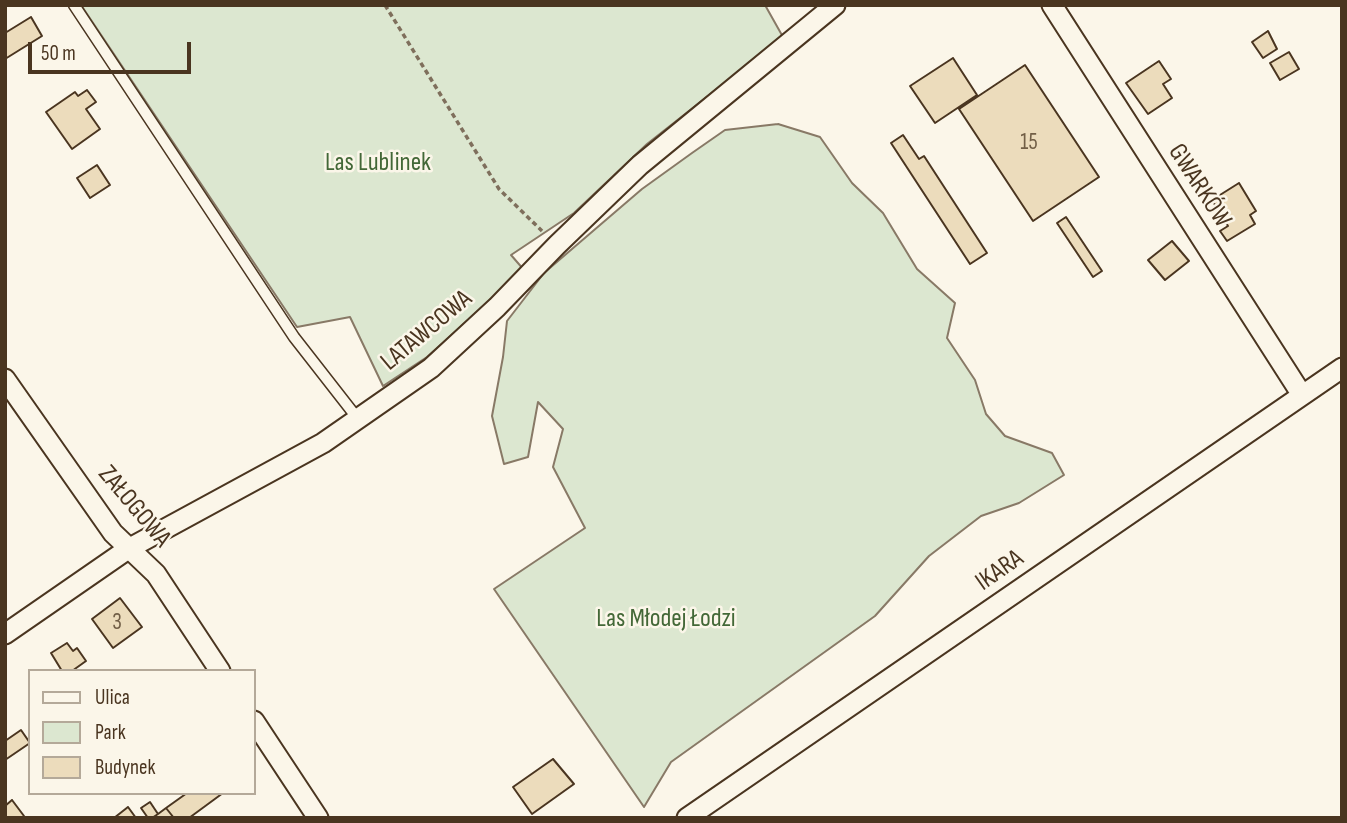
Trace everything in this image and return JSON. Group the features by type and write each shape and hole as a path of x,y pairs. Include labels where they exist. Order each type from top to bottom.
{"street":[{"name":"LATAWCOWA","path":"5,634 128,549 323,443 432,368 640,165 835,5"},
{"name":"GWARKÓW","path":"1052,5 1302,395"},
{"name":"IKARA","path":"687,818 1342,368"},
{"name":"ZAŁOGOWA","path":"5,379 113,533 156,574 219,669"},
{"path":"256,724 318,818"}],"lane":[{"path":"74,5 294,337 358,419"}],"path":[{"path":"385,5 499,189 556,245"}],"green space":[{"name":"Las Lublinek","path":"81,5 765,5 783,37 647,144 574,213 511,255 524,270 427,357 383,386 350,317 297,327"},
{"name":"Las Młodej Łodzi","path":"778,124 820,137 852,183 883,213 917,269 955,303 947,338 975,380 986,414 1005,436 1052,453 1064,475 1019,503 981,516 929,556 875,616 671,762 644,807 494,589 585,528 553,467 563,429 538,402 528,457 504,464 492,416 507,321 544,273 642,189 725,130"}],"building":[{"path":"31,17 42,36 5,59 5,33"},
{"path":"1268,31 1277,49 1263,58 1252,42"},
{"path":"1289,52 1299,69 1280,80 1270,63"},
{"path":"953,58 977,95 935,123 910,86"},
{"path":"1159,61 1171,79 1163,84 1172,98 1148,114 1126,83"},
{"path":"1025,65 1099,177 1033,221 959,109"},
{"path":"87,90 96,102 86,109 100,129 72,149 46,112 75,92 78,96"},
{"path":"903,135 919,159 924,156 987,253 970,264 891,143"},
{"path":"97,165 110,185 90,198 77,178"},
{"path":"1239,183 1256,211 1250,215 1255,224 1227,241 1220,231 1228,226 1212,200"},
{"path":"1066,217 1102,271 1093,277 1057,223"},
{"path":"1172,241 1189,261 1165,280 1148,260"},
{"path":"120,598 142,627 113,648 92,619"},
{"path":"67,643 73,651 77,648 86,661 75,669 61,669 51,653"},
{"path":"21,730 28,744 5,760 5,741"},
{"path":"553,759 574,784 532,814 513,787"},
{"path":"184,795 220,795 189,818 174,818 166,808"},
{"path":"12,800 24,816 21,818 5,818 5,806"},
{"path":"150,802 158,814 148,818 141,808"},
{"path":"128,807 136,818 114,818"},
{"path":"166,808 174,818 152,818 158,814"}]}
